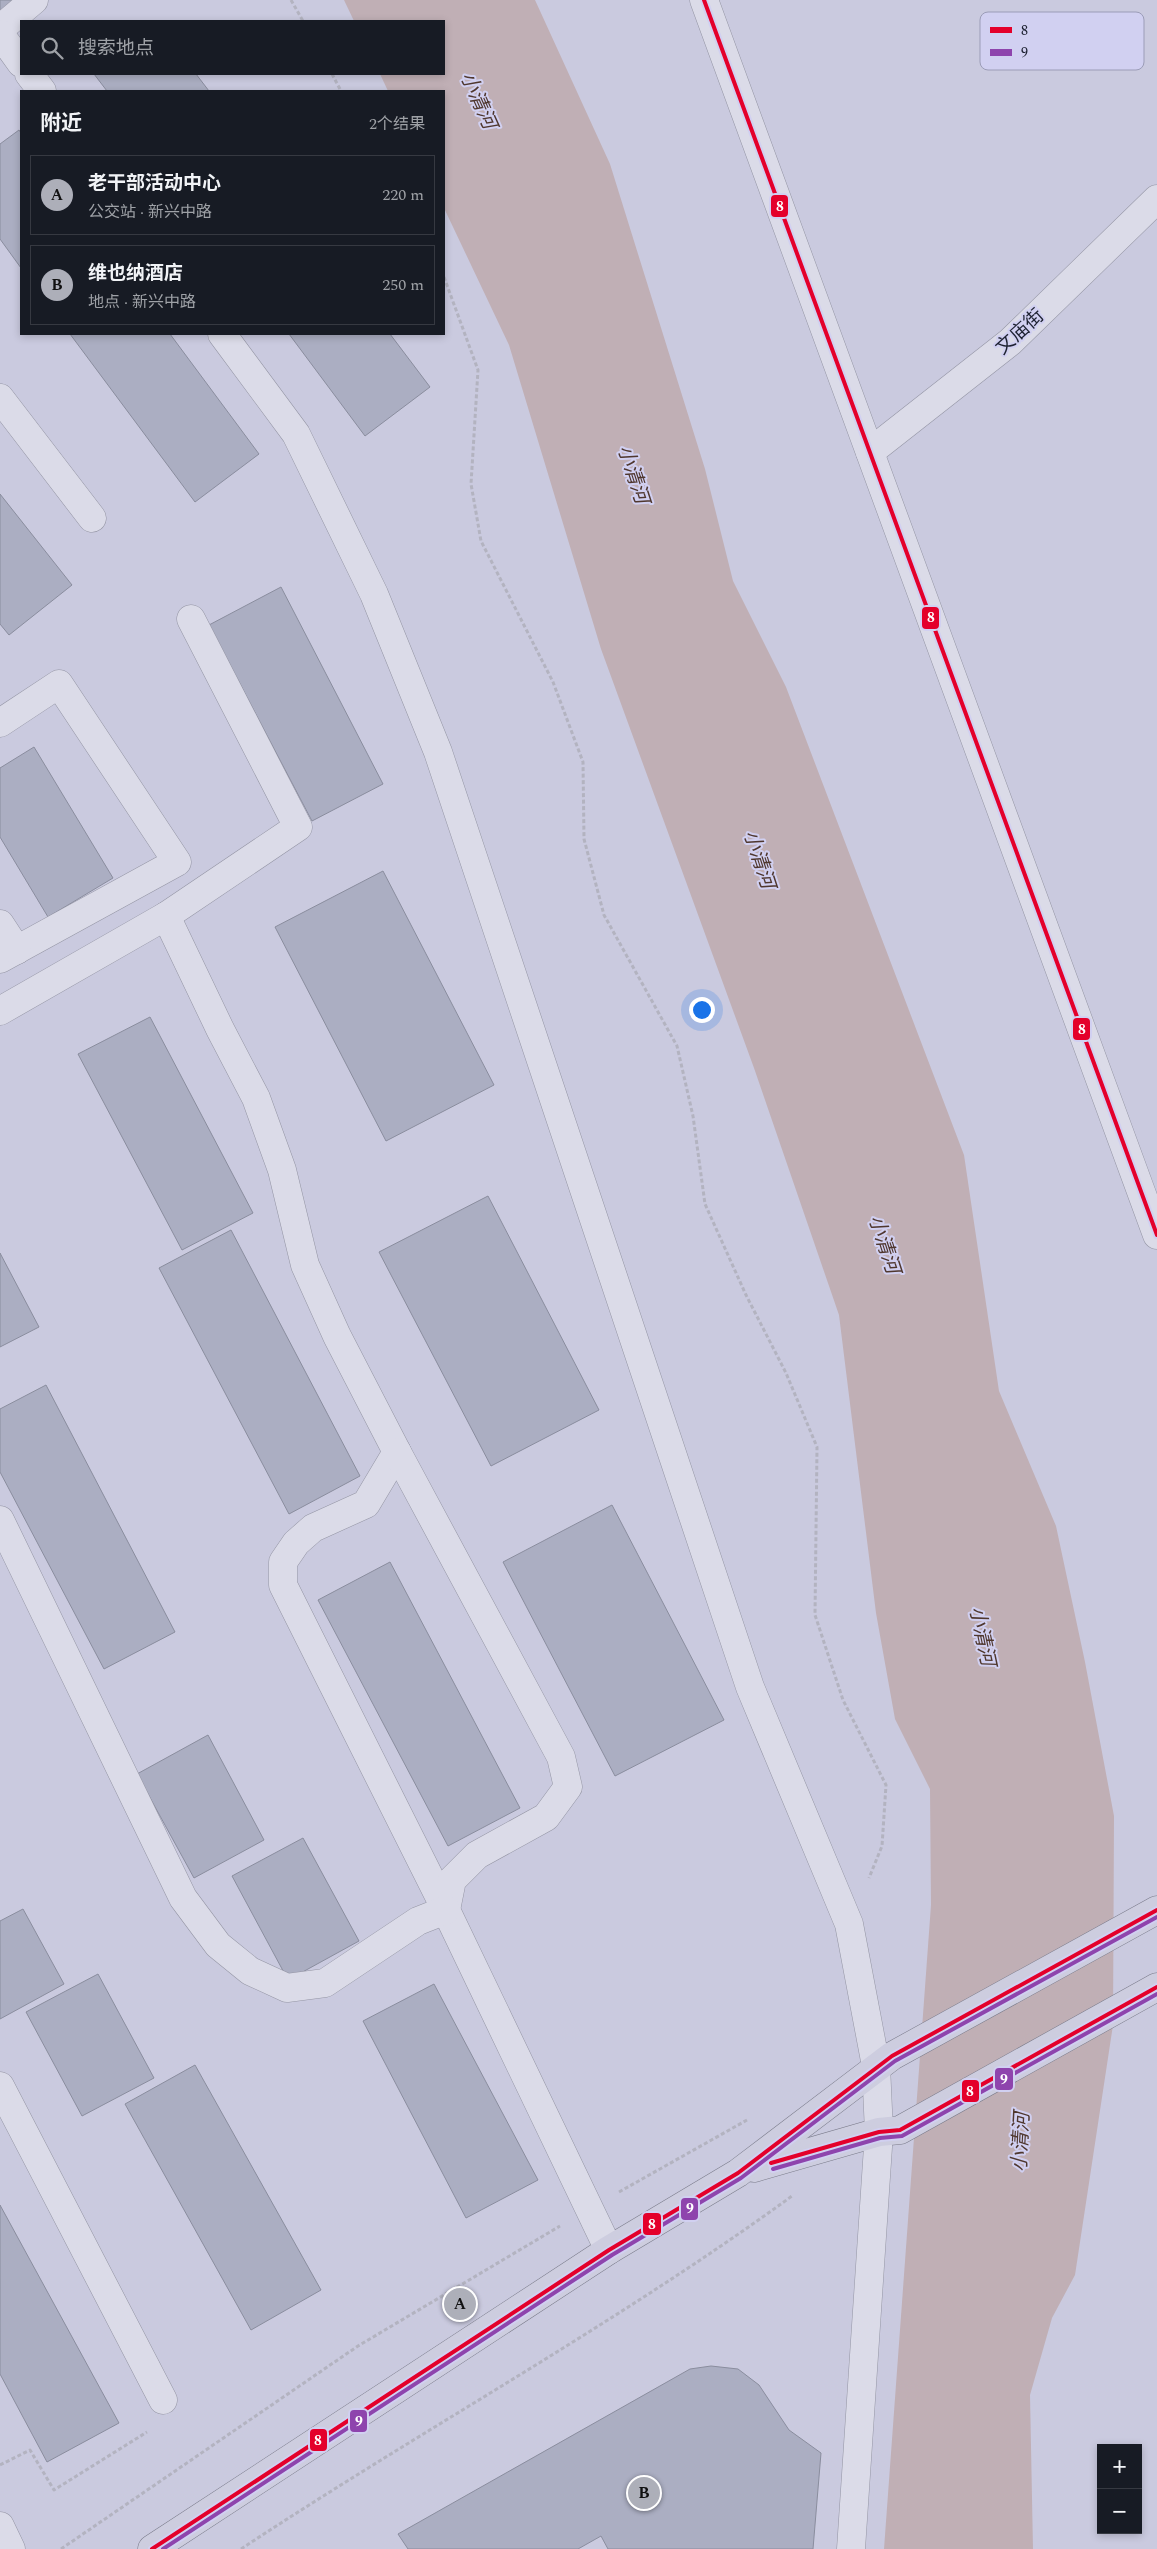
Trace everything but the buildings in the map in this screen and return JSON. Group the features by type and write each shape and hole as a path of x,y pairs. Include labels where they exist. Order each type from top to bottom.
{"main road":[{"path":"152,2549 609,2250 738,2173 884,2061 1157,1910"},
{"path":"738,2173 889,2131 1157,1987"}],"street":[{"path":"0,29 34,0"},
{"path":"704,0 1157,1235"},
{"path":"0,34 20,62"},
{"path":"30,75 41,90"},
{"name":"文庙街","path":"870,452 1010,342 1157,199"},
{"path":"223,335 296,434 374,594 434,744 750,1687 849,1924 884,2061 889,2131 851,2549"},
{"path":"0,398 92,518"},
{"path":"0,1011 166,916 298,828 191,619"},
{"path":"0,723 60,684 177,862 8,955 0,924"},
{"path":"166,916 220,1029 256,1098 282,1170 306,1264 337,1336 561,1757 568,1787 546,1817 477,1855 452,1880 446,1910"},
{"path":"398,1452 366,1504 313,1528 296,1543 283,1562 283,1585 446,1910 609,2250"},
{"path":"0,1520 183,1898 218,1945 250,1971 287,1988 325,1983 418,1921 446,1910"},
{"path":"0,2086 163,2400"},
{"path":"0,2526 11,2549"}],"path":[{"path":"291,0 302,20"},
{"path":"333,75 340,90"},
{"path":"445,280 478,370 471,484 481,541 553,682 583,762 584,839 604,915 677,1046 693,1116 705,1204 746,1295 786,1373 817,1447 815,1616 843,1700 886,1785 882,1846 849,1924"},
{"path":"61,2549 358,2346 589,2209 736,2124 753,2117"},
{"path":"241,2549 316,2500 715,2252 793,2195"},
{"path":"0,2465 30,2450 54,2490 147,2432 163,2400"}],"water":[{"name":"小清河","path":"344,0 535,0 610,164 705,469 733,581 786,687 964,1155 999,1391 1056,1526 1085,1662 1114,1816 1113,2025 1075,2275 1052,2318 1030,2395 1033,2549 884,2549 931,1905 930,1789 895,1719 876,1613 839,1315 754,1068 601,649 509,345 445,210 445,90 388,90 380,75 445,75 445,20 354,20"}],"transit line":[{"name":"8","path":"704,0 1157,1235"},
{"name":"8","path":"152,2549 609,2250 738,2173 892,2056 1157,1910"},
{"name":"9","path":"163,2549 612,2255 741,2178 895,2061 1157,1917"},
{"name":"8","path":"771,2163 879,2132 900,2130 1157,1987"},
{"name":"9","path":"773,2169 880,2138 902,2136 1157,1994"}],"place":[{"name":"老干部活动中心","path":"460,2304"},
{"name":"维也纳酒店","path":"644,2493"}]}
